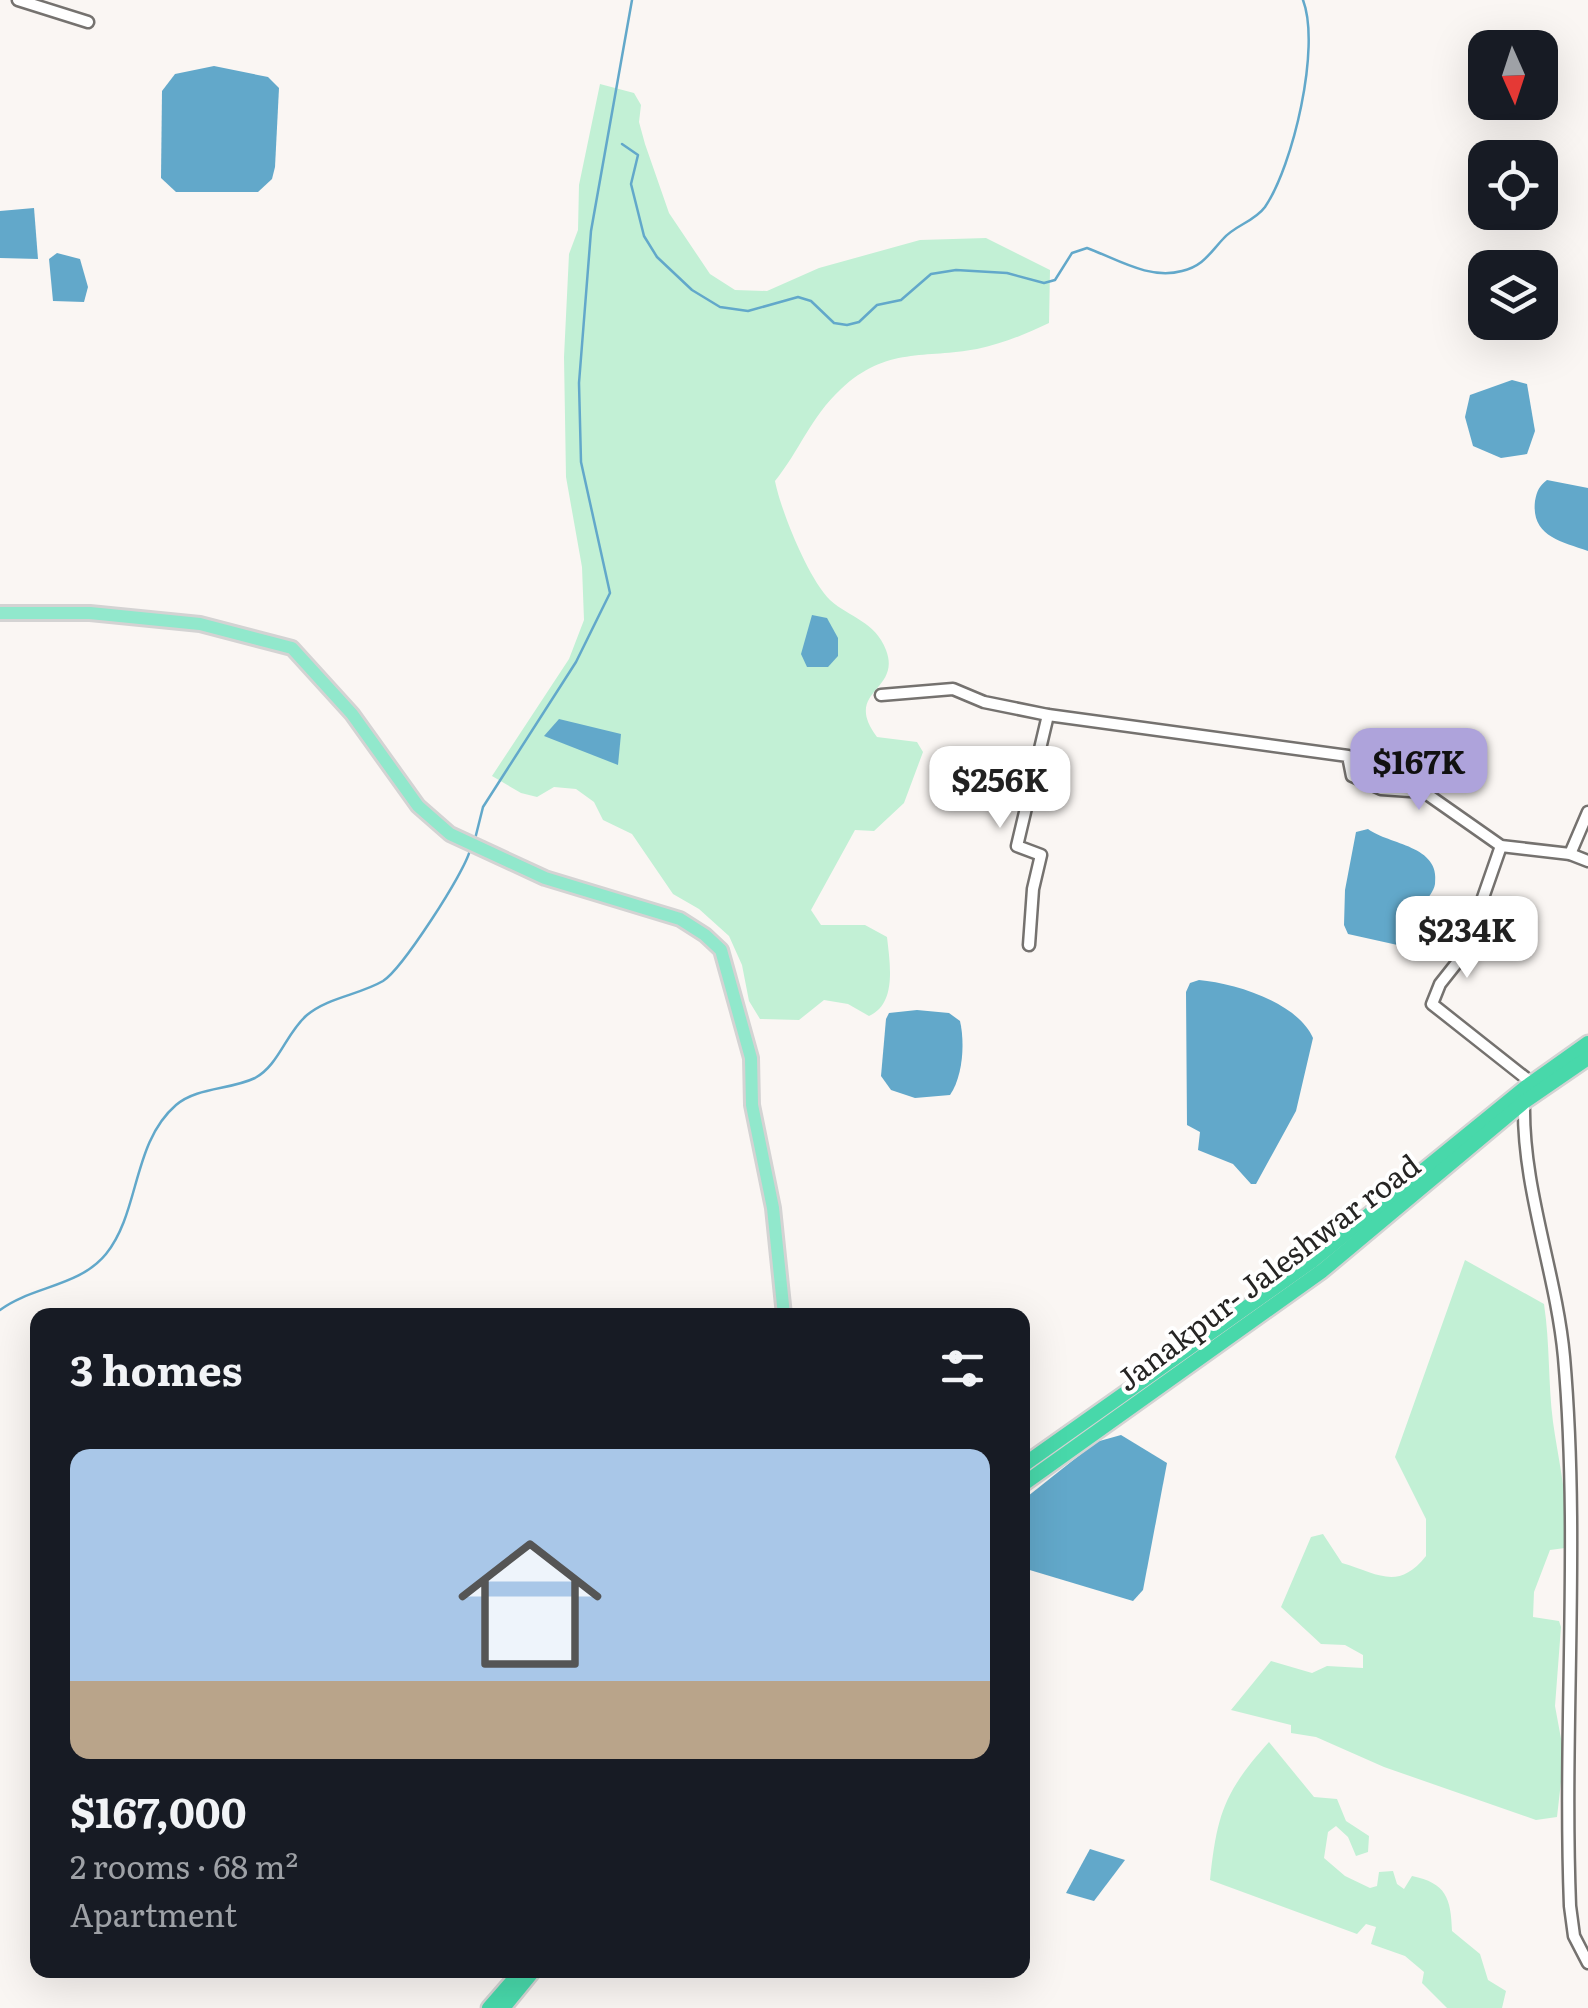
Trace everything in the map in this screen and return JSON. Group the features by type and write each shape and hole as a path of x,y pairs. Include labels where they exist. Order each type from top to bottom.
{"highway":[{"name":"Janakpur- Jaleshwar road","path":"1030,1460 1312,1261 1532,1082 1588,1043"},
{"name":"Janakpur- Jaleshwar road","path":"1030,1479 1322,1270 1524,1102 1588,1058"},
{"path":"488,2008 515,1978"},
{"path":"503,2008 527,1978"}],"main road":[{"path":"0,614 90,613 200,624 292,648 352,714 418,806 450,834 544,878 680,919 705,935 721,950 751,1058 752,1105 770,1190 783,1308"}],"street":[{"path":"18,0 88,22"},
{"path":"881,695 953,690 984,702 1048,716 1348,756 1352,776 1381,789 1424,792 1501,846 1570,854 1588,862"},
{"path":"1030,946 1033,889 1041,855 1017,846 1048,716"},
{"path":"1570,854 1588,812"},
{"path":"1501,846 1463,955 1440,984 1432,1004 1532,1082"},
{"path":"1524,1102 1528,1174 1554,1286 1564,1357 1573,1546 1566,1702 1570,1906 1574,1936 1588,1963"}],"green space":[{"path":"600,84 634,93 641,105 639,122 645,144 669,213 710,274 735,290 767,291 819,268 920,240 986,238 1050,270 1049,323 996,344 891,360 858,375 821,411 775,481 796,544 822,590 830,600 869,626 886,650 889,664 869,700 868,721 877,737 917,742 923,752 904,803 874,831 855,830 811,910 821,925 865,925 887,937 888,993 878,1010 869,1016 848,1004 824,1000 799,1020 760,1019 749,1001 742,965 729,936 699,909 673,894 632,834 603,820 594,802 576,789 554,787 537,797 521,793 492,776 569,659 584,620 582,567 566,477 564,357 569,254 578,230 579,185"},
{"path":"1465,1260 1544,1304 1566,1532 1565,1548 1550,1550 1534,1592 1533,1617 1559,1621 1561,1627 1555,1706 1564,1755 1557,1817 1536,1820 1384,1767 1316,1737 1291,1733 1291,1725 1231,1710 1271,1661 1312,1673 1327,1666 1363,1668 1363,1655 1345,1645 1321,1644 1281,1607 1311,1537 1323,1534 1342,1563 1387,1577 1406,1573 1426,1556 1426,1519 1395,1457"},
{"path":"1269,1742 1314,1797 1337,1799 1346,1821 1369,1836 1368,1852 1356,1856 1348,1837 1336,1826 1328,1832 1324,1858 1345,1876 1370,1888 1377,1886 1379,1872 1393,1871 1397,1884 1404,1889 1412,1876 1439,1888 1448,1901 1452,1931 1480,1954 1488,1980 1506,1991 1502,2008 1447,2008 1422,1983 1424,1972 1405,1956 1371,1944 1376,1927 1366,1924 1357,1934 1210,1880 1225,1805 1242,1775"}],"water":[{"path":"214,66 268,77 279,88 275,167 272,179 258,192 176,192 161,178 162,91 175,74"},
{"path":"34,208 38,259 0,258 0,211"},
{"path":"57,253 80,259 88,287 84,302 53,301 49,259"},
{"path":"1512,380 1527,384 1535,431 1527,454 1501,458 1473,446 1465,417 1470,395"},
{"path":"1547,480 1588,488 1588,551 1550,535 1538,522 1536,497"},
{"path":"812,615 827,618 838,638 838,656 828,667 807,667 801,654"},
{"path":"559,719 621,734 618,765 544,736"},
{"path":"1368,829 1422,854 1435,871 1433,889 1402,946 1348,934 1344,925 1345,890 1356,832"},
{"path":"1199,980 1247,990 1280,1005 1313,1038 1296,1111 1256,1184 1251,1184 1233,1164 1198,1150 1200,1132 1187,1125 1186,992 1190,983"},
{"path":"889,1013 949,1013 960,1021 962,1059 950,1095 915,1098 891,1090 881,1076"},
{"path":"1121,1435 1167,1463 1143,1590 1133,1601 1030,1570 1030,1494 1096,1442"},
{"path":"1090,1849 1125,1860 1094,1901 1066,1893"}],"waterway":[{"path":"475,839 483,807 576,662 610,593 581,462 579,383 591,231 632,0"},
{"path":"622,144 638,155 631,184 644,236 657,257 692,290 720,307 748,311 798,297 811,301 834,323 847,325 859,322 877,305 901,300 931,274 956,270 1007,273 1044,283 1055,280 1072,253 1087,248 1145,271 1182,271 1201,263 1228,234 1261,212 1275,188 1294,136 1306,75 1309,46 1303,0"},
{"path":"0,1310 95,1265 117,1237 151,1138 176,1105 194,1095 255,1078 270,1065 307,1015 383,981 432,919 470,850"}]}
